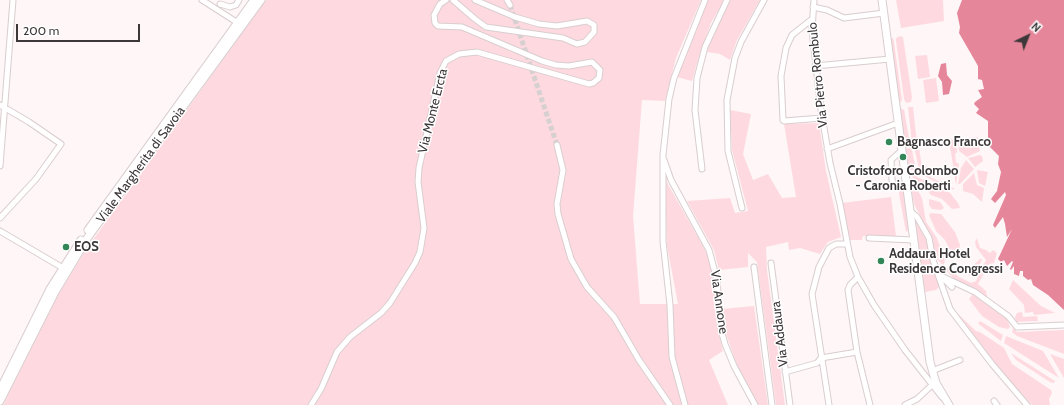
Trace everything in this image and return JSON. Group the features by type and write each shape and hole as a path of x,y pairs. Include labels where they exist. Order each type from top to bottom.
{"street":[{"path":"0,166 2,106 13,0"},
{"path":"202,0 238,23"},
{"path":"220,4 230,7 236,5 239,0"},
{"name":"Viale Margherita di Savoia","path":"0,390 63,268 88,229 254,0"},
{"name":"Viale Margherita di Savoia","path":"0,401 55,292 88,237 261,0"},
{"name":"Via Monte Ercta","path":"312,405 337,352 350,337 381,313 390,303 420,252 424,228 418,182 419,168 440,73 446,61 459,54 477,52 589,84 593,83 599,78 600,70 592,62 569,66 556,65 542,61 462,27 438,26 434,21 435,12 440,4 446,0"},
{"path":"453,0 475,20 486,27 563,38 577,44 588,40 594,32 594,25 587,21 557,26 539,24 527,21 475,0"},
{"path":"507,0 510,5"},
{"path":"685,405 672,357 670,305 662,241 663,155 669,99 674,78 705,0"},
{"path":"702,169 695,110 697,78 710,34 727,0"},
{"path":"742,208 728,151 727,100 735,58 741,42 764,0"},
{"name":"Via Pietro Rombulo","path":"814,0 811,20 822,118 847,244 858,277 888,325 931,386 947,403"},
{"path":"882,0 905,185 932,370 947,403"},
{"path":"813,7 827,10 844,18 884,13"},
{"path":"811,20 792,35 786,48 781,76 783,120 788,121 822,118"},
{"path":"816,66 890,59"},
{"path":"0,218 36,179 61,144 2,106"},
{"path":"827,149 898,123"},
{"path":"557,145 563,170 558,200 558,214 571,259 587,287 609,310 639,360 670,405"},
{"path":"901,151 891,160 892,180 895,185 905,185"},
{"name":"Via Annone","path":"663,155 671,180 709,250 717,280 721,330 725,344 734,366 755,405"},
{"path":"909,210 917,217 927,234 938,274 952,312 1027,405"},
{"path":"0,232 63,268"},
{"path":"869,238 913,240"},
{"path":"830,405 812,304 813,285 819,267 829,248 836,244 847,244"},
{"name":"Via Addaura","path":"771,263 790,405"},
{"path":"754,267 772,405"},
{"path":"938,274 952,287"},
{"path":"938,274 975,292 1008,316 1017,327 1064,325"},
{"path":"858,277 850,285 848,290 857,352 870,405"},
{"path":"785,372 816,363 821,358 857,352"},
{"path":"932,370 960,360"},
{"path":"904,405 917,399 931,386"}],"shaded area":[{"path":"266,0 701,0 676,58 665,101 642,100 633,216 640,304 678,304 667,246 665,179 703,246 711,264 718,331 723,351 709,360 728,405 3,405 59,293 87,248"},
{"path":"708,0 724,0 711,23 692,81 677,77"},
{"path":"729,0 760,0 737,40 730,60 720,54 707,52 716,27"},
{"path":"896,0 943,0 944,21 901,28"},
{"path":"962,0 1064,0 1064,310 1048,295 1033,285 1031,279 1028,280 1023,276 1023,271 1020,271 1019,276 1014,274 1014,266 1011,270 1010,269 1013,262 1012,261 1007,266 1004,260 1001,262 998,259 1012,229 1007,237 1003,217 995,228 993,225 1006,195 1005,192 995,203 991,199 997,191 1001,172 998,164 999,156 988,145 988,121 976,113 979,109 974,104 982,97 978,90 984,89 982,80 978,79 978,66 959,33 960,27 957,13"},
{"path":"900,36 903,37 912,97 911,102 906,103 904,99 896,41 896,38"},
{"path":"891,38 893,38 894,42 902,100 899,104"},
{"path":"927,55 930,77 918,79 915,56"},
{"path":"946,63 947,75 952,81 949,94 943,95 942,82 938,76 941,64"},
{"path":"936,78 939,101 926,103 923,80"},
{"path":"908,107 913,107 917,143 912,143"},
{"path":"900,108 904,110 910,144 904,145"},
{"path":"730,110 751,114 743,154 753,180 768,174 782,198 796,197 784,124 819,123 826,171 841,237 828,242 820,254 800,248 789,250 788,242 766,247 767,270 785,405 776,405 757,262 748,253 748,267 719,270 714,250 687,201 730,198 735,213 748,211 732,150"},
{"path":"978,137 980,151 967,157 959,151 958,142 956,142 956,162 959,164 956,185 949,140"},
{"path":"914,147 919,148 922,166 928,167 930,177 955,189 949,190 920,173"},
{"path":"910,148 912,150 916,171 908,169 905,149"},
{"path":"980,155 982,156 983,161 975,167 968,158"},
{"path":"966,160 974,169 960,184 958,184 961,168"},
{"path":"977,170 988,172 985,186 979,183"},
{"path":"974,173 977,185 984,188 982,202 973,194 963,191 963,184"},
{"path":"911,174 950,193 960,208 952,209 942,199 931,195 924,185 913,178"},
{"path":"909,175 922,198 926,222 937,238 945,261 943,266 937,259 931,236 914,204"},
{"path":"901,186 903,188 909,230 906,232 899,194 899,188"},
{"path":"891,197 896,236 863,236 862,240 850,240 842,203"},
{"path":"929,199 940,202 944,208 941,210 932,209 929,205"},
{"path":"931,213 941,214 955,232 960,245 959,251 956,254 952,254 945,240 936,231 929,215"},
{"path":"915,219 927,240 935,275 940,286 936,290 925,292 913,220"},
{"path":"977,238 980,248 990,253 993,250 997,253 994,263 989,264 978,284 986,291 987,296 985,297 956,281 945,269 949,268 959,277 971,283 976,281 986,260 976,247 975,242"},
{"path":"980,259 982,259 981,262 974,274 971,276 968,275 968,270"},
{"path":"1013,280 1041,306 1055,313 1034,315 1033,312 1025,313 1024,305 1009,289"},
{"path":"973,294 1007,319 1010,327 1008,329 999,327 982,316 969,299"},
{"path":"754,306 768,405 758,405 737,365 725,331 721,309"},
{"path":"956,312 976,331 980,332 1004,348 1012,364 1051,390 1052,393 1049,399 1050,405 1032,405 999,369"},
{"path":"1022,312 1023,317 1037,316 1038,321 1016,322 1015,317 1017,313"},
{"path":"980,321 1003,335 1001,341 980,325 978,323"},
{"path":"1013,328 1017,332 1064,330 1064,354 1017,336 1012,332"},
{"path":"1006,336 1043,351 1059,378 1004,343"},
{"path":"1011,353 1055,381 1054,383 1050,382 1016,360"},
{"path":"1050,354 1064,359 1064,378"}],"tunnel":[{"path":"510,5 557,145"}],"place":[{"name":"Bagnasco Franco","path":"889,142"},
{"name":"Cristoforo Colombo - Caronia Roberti","path":"903,157"},
{"name":"EOS","path":"66,247"},
{"name":"Addaura Hotel Residence Congressi","path":"881,261"}]}
